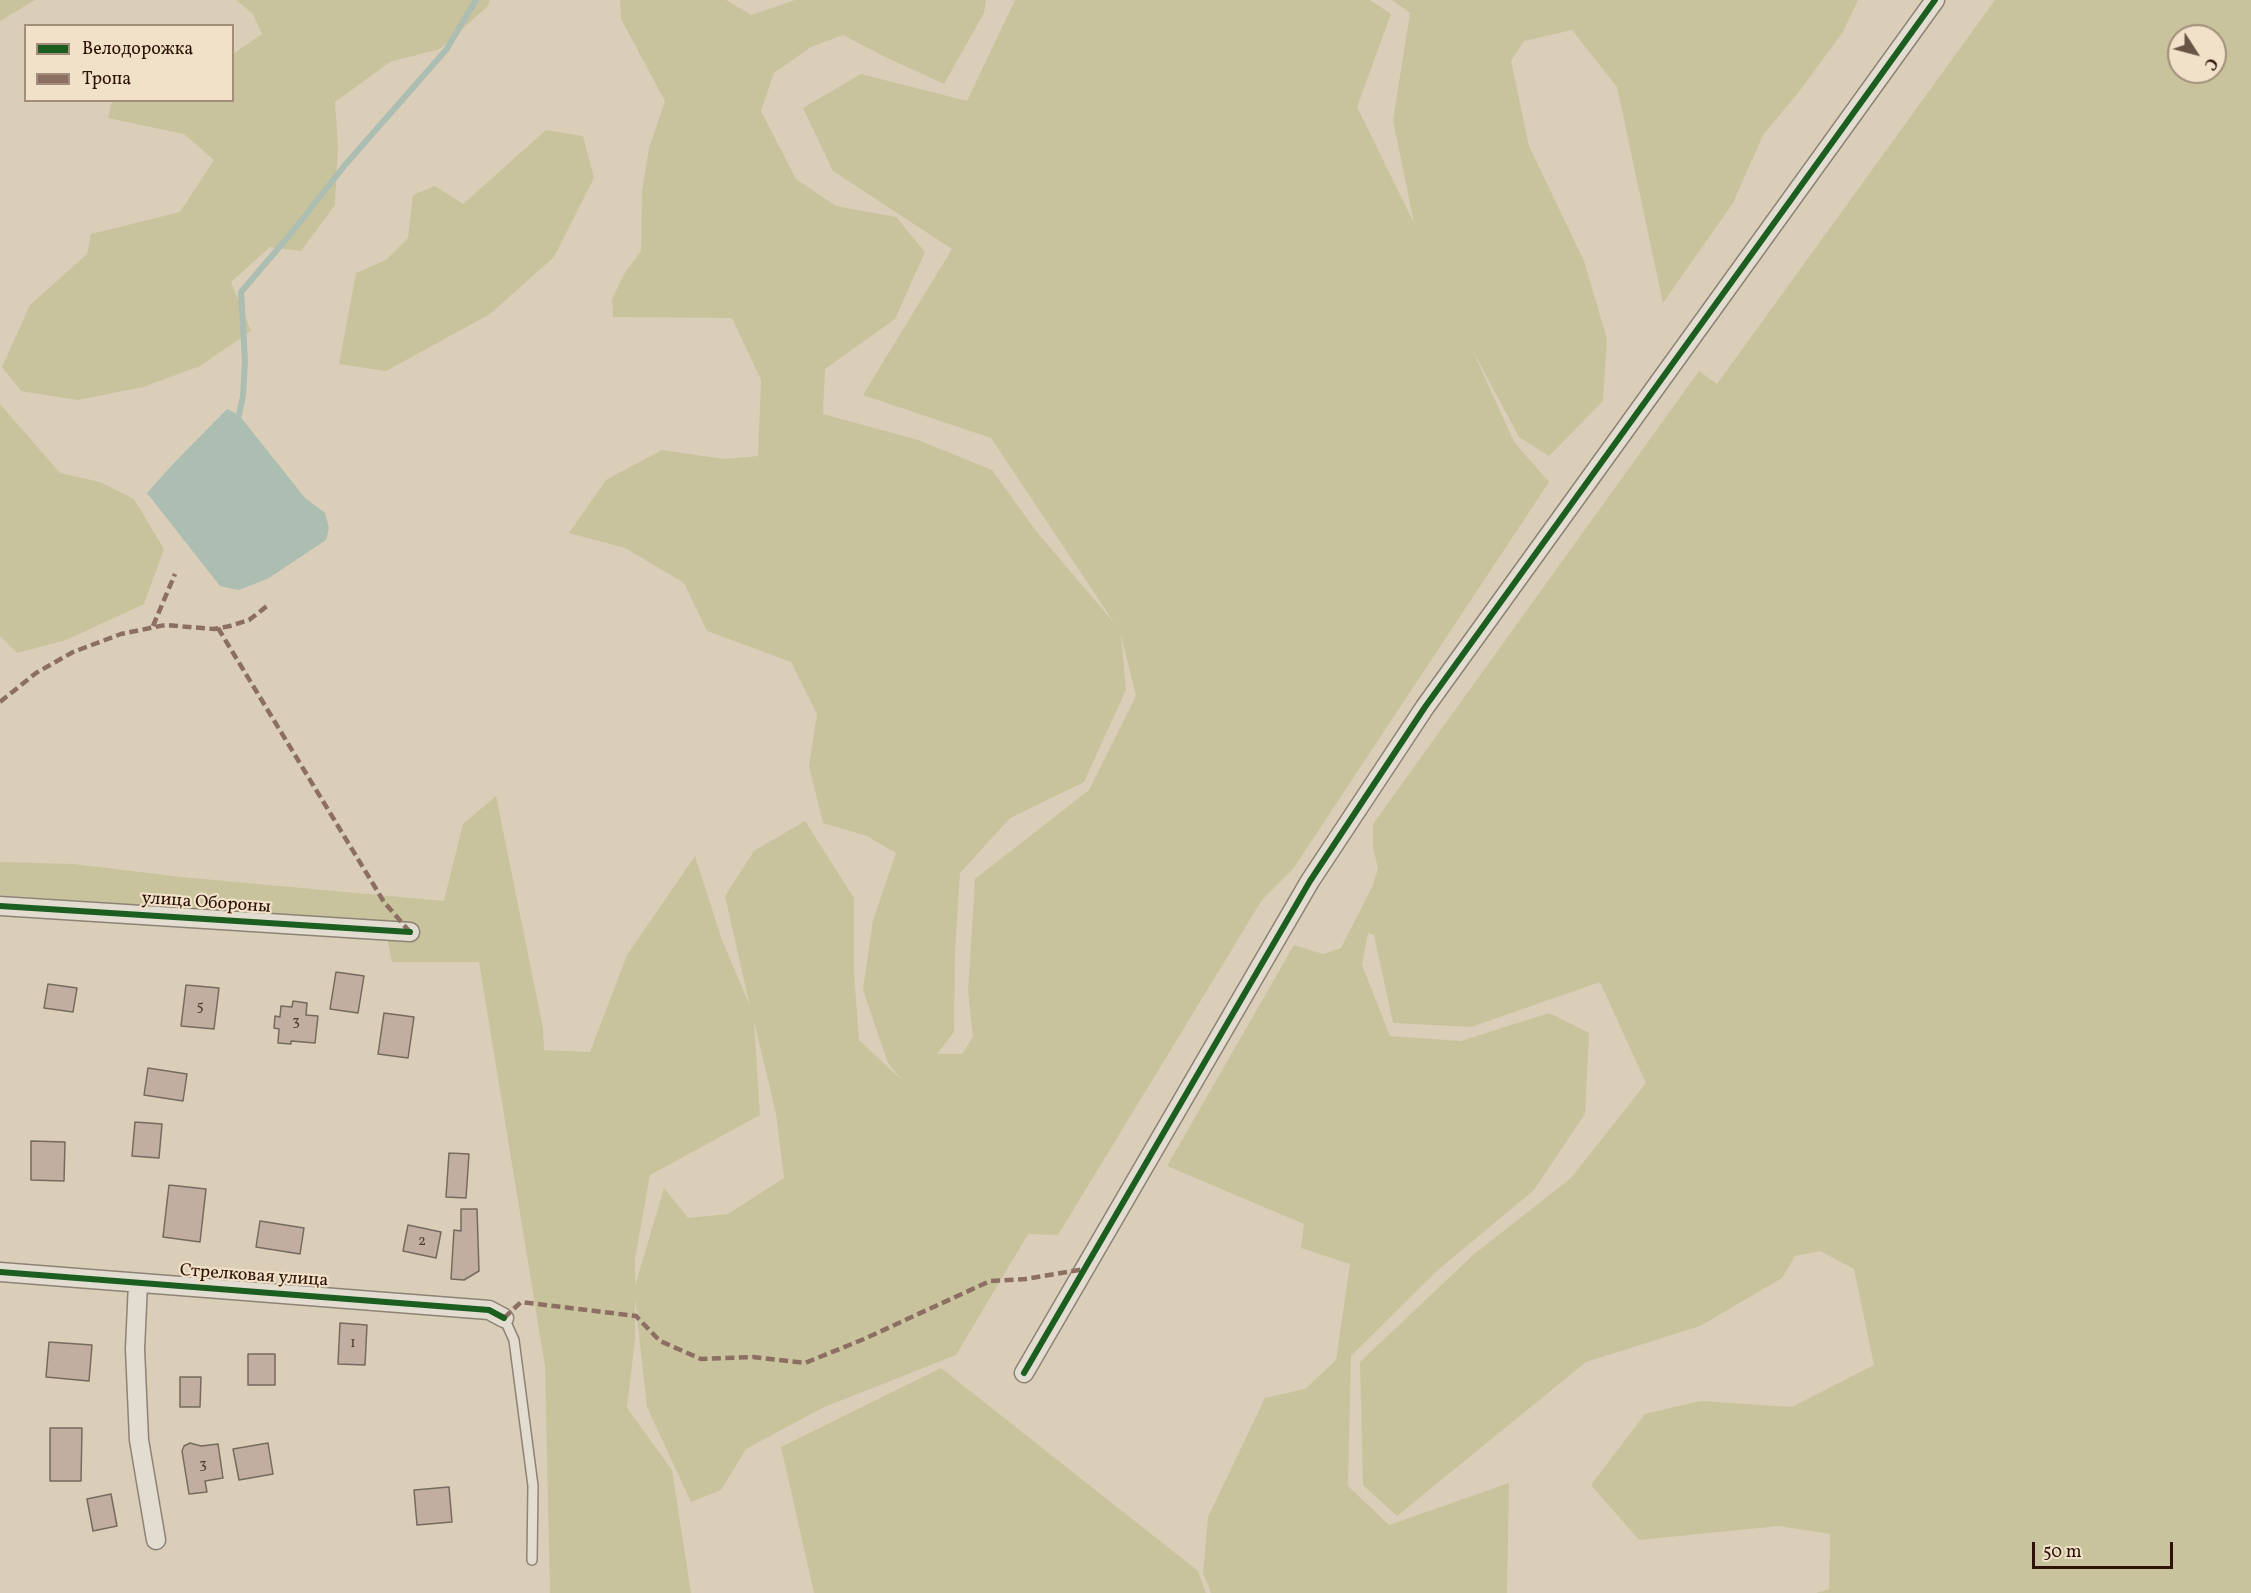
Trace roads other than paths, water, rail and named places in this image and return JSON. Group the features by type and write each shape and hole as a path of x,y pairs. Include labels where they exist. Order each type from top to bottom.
{"street":[{"path":"1024,1373 1310,881 1418,717 1935,0"},
{"name":"улица Обороны","path":"0,906 410,932"},
{"name":"Стрелковая улица","path":"0,1272 489,1310 504,1318"},
{"path":"138,1283 135,1349 139,1440 156,1540"}],"lane":[{"path":"504,1318 514,1340 533,1486 532,1560"}],"waterway":[{"path":"239,415 243,396 245,361 241,292 345,165 446,50 476,0"}]}
